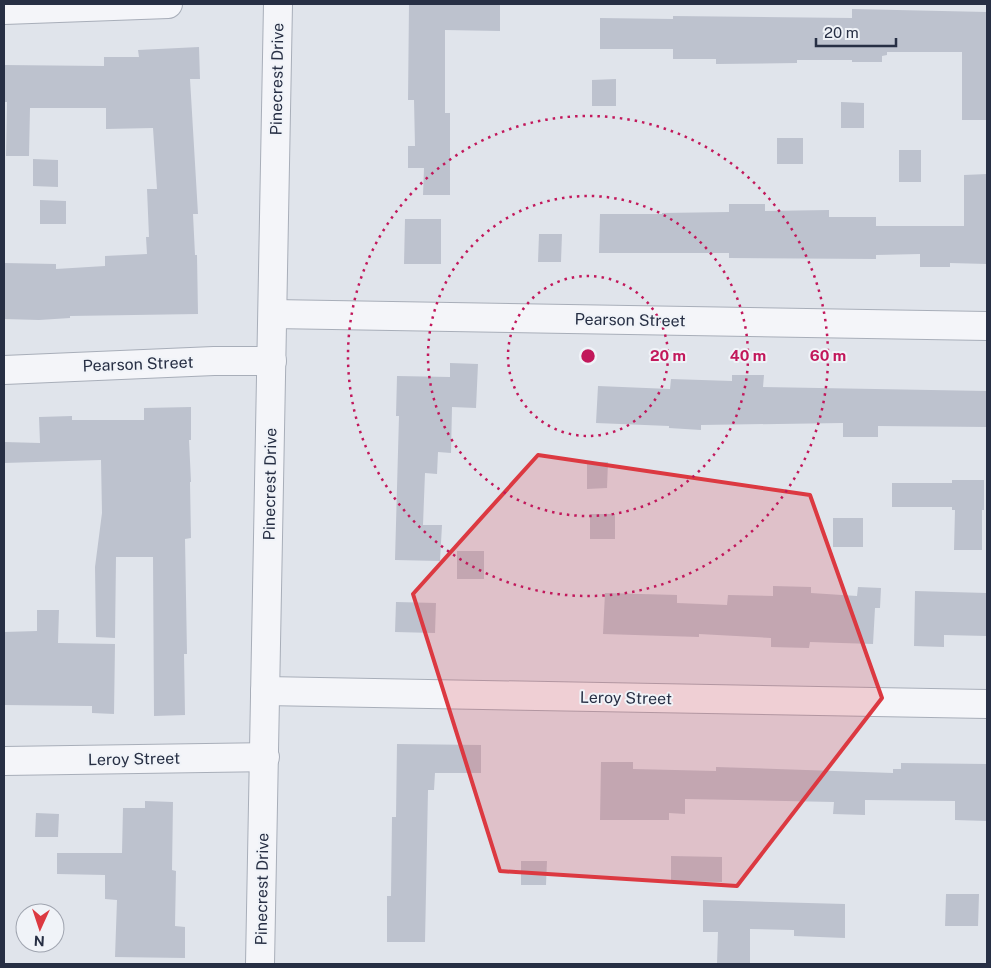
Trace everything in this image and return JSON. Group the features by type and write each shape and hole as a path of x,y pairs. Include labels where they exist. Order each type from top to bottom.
{"street":[{"path":"4,10 168,4"},
{"name":"Pinecrest Drive","path":"260,964 278,4"},
{"name":"Pearson Street","path":"273,314 987,326"},
{"name":"Pearson Street","path":"4,370 214,361 272,361"},
{"name":"Leroy Street","path":"265,691 987,704"},
{"name":"Leroy Street","path":"4,761 265,758"}],"highlighted area":[{"path":"538,455 810,495 882,698 737,886 500,871 413,594"}],"building":[{"path":"409,4 500,4 500,31 445,30 445,113 450,113 450,195 423,195 424,168 408,168 408,146 415,146 414,100 408,100"},
{"path":"852,9 987,12 987,120 962,120 962,52 887,52 887,55 882,56 882,62 797,60 797,63 716,64 716,59 673,59 673,49 600,49 600,18 673,19 673,16 852,18"},
{"path":"199,47 200,79 190,79 198,214 193,214 195,255 197,255 198,314 70,316 70,318 39,320 4,319 4,263 56,264 56,269 105,266 105,256 147,254 146,237 149,237 147,189 157,189 153,128 106,129 106,108 30,108 29,156 6,156 7,102 4,102 4,65 104,66 104,57 139,57 138,50"},
{"path":"616,79 616,106 592,106 592,80"},
{"path":"841,102 864,103 864,128 841,128"},
{"path":"777,138 803,138 803,164 777,164"},
{"path":"899,150 921,150 921,182 899,182"},
{"path":"33,159 58,160 58,187 33,186"},
{"path":"987,174 987,264 950,263 950,267 920,267 920,254 876,255 876,259 729,258 729,253 599,253 600,214 729,212 729,204 765,204 765,211 829,210 829,217 876,217 876,226 964,226 964,175"},
{"path":"40,200 66,201 66,224 40,224"},
{"path":"405,219 441,219 441,264 404,264"},
{"path":"539,234 562,234 561,262 538,262"},
{"path":"450,363 478,364 476,408 452,407 451,453 438,452 437,474 425,473 423,525 442,525 440,561 395,560 399,416 396,416 397,376 450,377"},
{"path":"732,375 764,375 763,387 987,391 987,427 878,426 878,437 843,437 843,423 701,425 701,430 669,428 669,426 596,423 598,386 670,389 671,379 732,381"},
{"path":"191,407 191,440 189,440 191,538 185,539 187,654 184,654 185,715 154,716 153,557 116,557 115,638 96,637 95,567 102,513 101,460 4,463 4,442 40,443 39,417 72,416 72,420 144,420 144,408"},
{"path":"587,462 608,462 607,488 587,489"},
{"path":"952,480 984,480 982,550 954,550 955,510 952,510 952,507 892,507 892,483 952,483"},
{"path":"590,514 615,514 615,539 590,539"},
{"path":"833,518 863,518 863,547 833,547"},
{"path":"457,551 484,551 484,579 457,579"},
{"path":"773,586 811,587 811,593 857,596 858,587 881,588 880,608 875,608 873,644 810,642 809,648 771,647 771,638 699,634 699,637 603,634 605,593 677,595 677,603 727,605 728,595 773,596"},
{"path":"915,591 987,593 987,636 944,635 944,647 914,646"},
{"path":"396,602 436,603 435,633 395,632"},
{"path":"37,610 59,610 58,643 115,644 114,714 92,713 92,706 4,705 4,632 37,631"},
{"path":"397,744 481,745 481,773 435,773 434,790 428,790 425,942 387,942 387,896 391,896 392,817 396,817"},
{"path":"601,762 633,762 633,769 716,771 716,767 893,773 893,769 901,769 901,763 987,764 987,821 955,820 955,801 865,800 865,815 833,814 834,802 685,799 685,814 669,813 669,820 600,820"},
{"path":"145,801 173,802 172,870 176,871 175,926 185,927 185,958 115,957 117,900 105,899 105,875 57,874 57,853 122,853 123,808 145,808"},
{"path":"36,813 59,814 58,837 35,837"},
{"path":"671,856 722,857 722,882 671,881"},
{"path":"521,861 547,861 546,885 521,885"},
{"path":"946,894 979,894 978,926 945,926"},
{"path":"703,900 845,904 845,938 794,936 794,930 750,929 750,964 717,964 718,932 703,932"}]}
